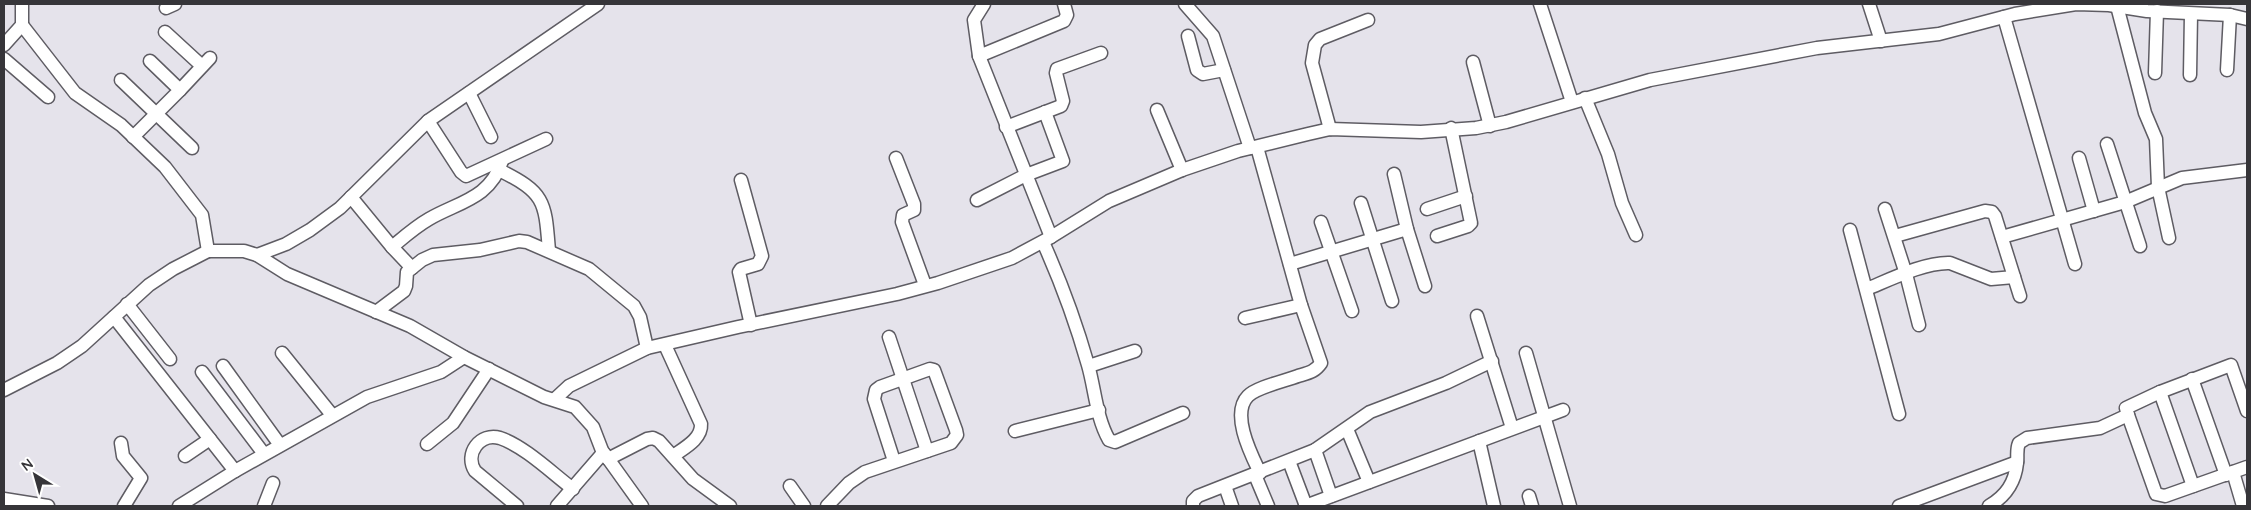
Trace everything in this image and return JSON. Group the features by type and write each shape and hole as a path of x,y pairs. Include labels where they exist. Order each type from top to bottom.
{"street":[{"path":"22,4 22,25 75,93 134,137 166,167 202,215 208,251"},
{"path":"257,255 286,244 310,230 351,197 428,121 598,4"},
{"path":"984,4 974,20 978,56 1026,175 1089,366 1107,437 1115,442 1183,412"},
{"path":"978,56 1064,21 1067,14 1064,4"},
{"path":"1185,4 1213,36 1254,147 1301,305 1321,363 1314,371 1254,392 1243,403 1245,439 1268,506"},
{"path":"1540,4 1572,102"},
{"path":"1869,4 1881,41"},
{"path":"555,399 569,386 647,348 897,294 938,283 1012,258 1047,239 1102,204 1182,170 1254,147 1330,129 1422,132 1490,126 1650,80 1817,48 1939,34 2011,11 2076,4 2191,14 2230,15 2247,19"},
{"path":"2116,6 2145,113 2156,138 2158,187 2169,238"},
{"path":"2011,11 2062,221 2075,264"},
{"path":"2155,73 2157,11"},
{"path":"2190,75 2191,14"},
{"path":"2227,70 2230,15"},
{"path":"1330,129 1312,63 1315,45 1320,39 1368,20"},
{"path":"4,45 22,25"},
{"path":"134,137 206,62 165,32"},
{"path":"1188,36 1197,70 1200,73 1224,70"},
{"path":"1006,127 1063,104 1057,69 1101,53"},
{"path":"4,59 48,97"},
{"path":"150,61 180,90"},
{"path":"1473,62 1490,126"},
{"path":"121,80 192,148"},
{"path":"468,93 491,137"},
{"path":"1586,98 1608,154 1622,203 1636,235"},
{"path":"1157,110 1182,170"},
{"path":"977,200 1026,175 1063,162 1045,112"},
{"path":"428,121 464,175 469,176 500,165 546,139"},
{"path":"1437,236 1471,223 1451,128"},
{"path":"2107,144 2140,246"},
{"path":"896,158 914,204 914,210 903,216 902,222 925,285"},
{"path":"2079,158 2094,211"},
{"path":"392,247 428,219 470,200 494,178 500,165"},
{"path":"500,165 525,184 541,200 546,212 549,251"},
{"path":"2002,237 2125,202 2182,178 2247,170"},
{"path":"1394,174 1407,229 1425,286"},
{"path":"741,180 762,256 758,264 741,269 739,272 751,325"},
{"path":"1427,208 1466,196"},
{"path":"351,197 412,268"},
{"path":"1361,203 1392,301"},
{"path":"1885,209 1895,236 1919,325"},
{"path":"1895,236 1985,211 1992,212 1995,216 2020,296"},
{"path":"1321,222 1352,311"},
{"path":"1290,264 1407,229"},
{"path":"1850,230 1867,288 1899,414"},
{"path":"376,312 406,289 406,275 412,268 433,255 480,250 519,241 527,242 589,269 634,306 640,317 647,348"},
{"path":"4,390 71,354 127,304 173,269 208,251 244,252 257,255 287,274 410,326 464,357 544,397 575,407 593,427 606,456 642,506"},
{"path":"1867,288 1943,262 1990,278 2014,277"},
{"path":"127,304 170,359"},
{"path":"1245,318 1301,305"},
{"path":"1477,316 1512,428"},
{"path":"114,317 235,471"},
{"path":"889,337 926,451"},
{"path":"665,345 702,429 698,436 673,456"},
{"path":"1089,366 1135,352"},
{"path":"282,353 332,416"},
{"path":"1526,353 1570,506"},
{"path":"179,506 264,454 367,397 440,372 464,357"},
{"path":"1193,506 1193,501 1198,496 1315,450 1379,408 1446,383 1492,361"},
{"path":"2247,411 2231,365 2160,392 2126,408 2156,494 2165,496 2247,467"},
{"path":"223,366 280,445"},
{"path":"427,444 453,423 490,369"},
{"path":"827,506 856,477 894,461 951,443 957,436 934,370 903,379 876,390 874,399 894,461"},
{"path":"202,372 264,454"},
{"path":"2192,379 2243,506"},
{"path":"2160,392 2194,486"},
{"path":"1015,432 1099,410"},
{"path":"1288,461 1306,506 1563,410"},
{"path":"1989,506 2005,494 2014,480 2017,450 2019,443 2023,440 2100,428 2128,415"},
{"path":"1348,429 1369,482"},
{"path":"517,506 475,471 471,464 470,458 473,450 488,437 498,437 513,443 573,489"},
{"path":"185,456 210,438"},
{"path":"557,506 606,456 653,438 659,441 693,479 730,506"},
{"path":"1479,441 1494,506"},
{"path":"121,443 122,456 141,480 124,506"},
{"path":"1315,450 1331,496"},
{"path":"1899,506 2017,462"},
{"path":"264,506 273,484"},
{"path":"790,486 804,506"},
{"path":"1225,486 1232,506"},
{"path":"4,500 48,506"}]}
